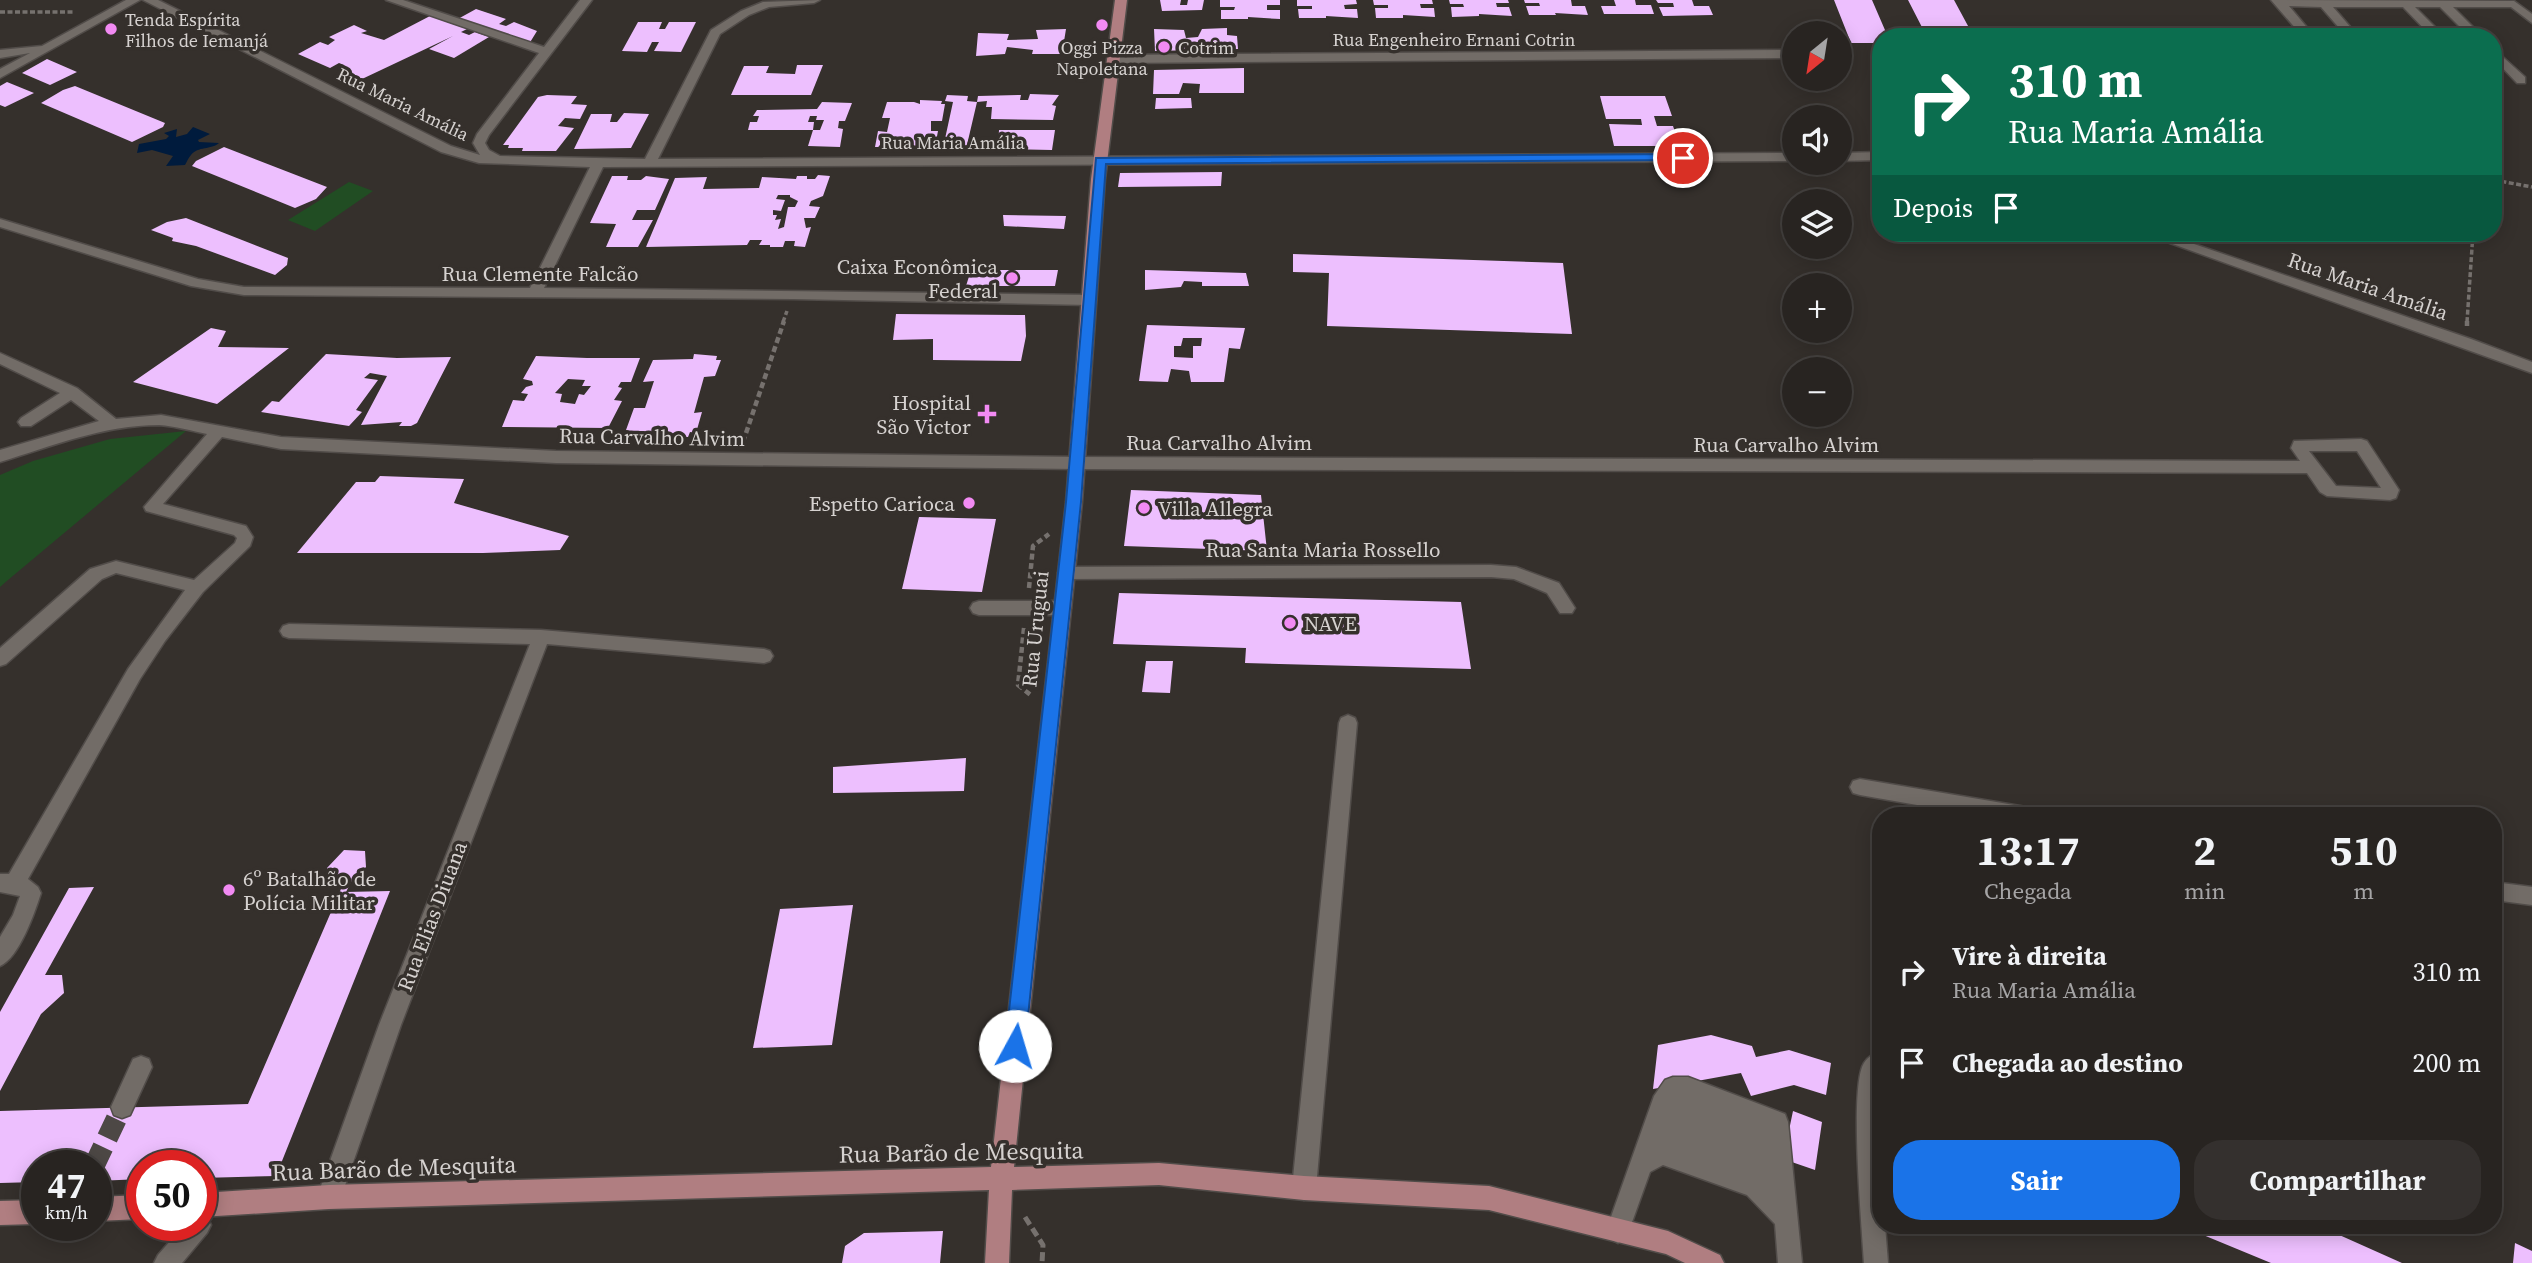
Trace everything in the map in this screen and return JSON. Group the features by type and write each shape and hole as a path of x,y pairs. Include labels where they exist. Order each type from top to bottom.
{"main road":[{"name":"Rua Uruguai","path":"997,1263 1001,1180 1077,463 1100,160 1121,0"},
{"name":"Rua Barão de Mesquita","path":"217,1204 329,1197 1159,1174 1304,1188 1489,1198 1668,1243 1712,1263"},
{"path":"0,1213 21,1212"}],"street":[{"path":"0,74 134,0"},
{"name":"Rua Maria Amália","path":"149,0 446,149 479,159 649,163 1782,157"},
{"path":"392,0 546,52"},
{"path":"498,160 484,152 479,144 482,134 586,0"},
{"path":"649,163 715,32 745,13 767,5 814,0"},
{"path":"2278,2 2512,2 2532,20"},
{"path":"2278,2 2301,28"},
{"path":"2323,2 2345,28"},
{"path":"2406,4 2430,28"},
{"path":"2444,4 2468,28"},
{"path":"0,54 48,47"},
{"name":"Rua Engenheiro Ernani Cotrin","path":"1115,59 1782,54"},
{"path":"2502,61 2521,80"},
{"path":"1852,157 1872,156"},
{"path":"534,294 598,163"},
{"name":"Rua Clemente Falcão","path":"0,223 215,287 266,292 793,294 1089,300"},
{"name":"Rua Maria Amália","path":"2175,242 2466,342 2532,368"},
{"path":"0,358 72,392 120,423"},
{"path":"26,422 72,392"},
{"name":"Rua Carvalho Alvim","path":"0,456 120,423 161,420 281,443 556,457 1077,463 2312,467"},
{"path":"0,956 22,919 31,894 25,887 7,883 134,674 197,587 242,546 245,537 240,530 152,507 219,431"},
{"path":"2361,445 2378,469 2390,494 2333,492 2326,488 2312,467 2298,446 2361,445"},
{"path":"0,659 96,573 107,568 116,566 197,587"},
{"name":"Rua Santa Maria Rossello","path":"1066,573 1491,571 1516,573 1533,579 1553,589 1566,608"},
{"path":"979,608 1062,608"},
{"path":"289,631 541,637 764,656"},
{"name":"Rua Elias Diuana","path":"329,1197 390,1026 541,637"},
{"path":"1304,1188 1348,723"},
{"path":"1860,787 1979,807"},
{"path":"2502,892 2532,896"},
{"path":"122,1107 141,1067"},
{"path":"1872,1070 1868,1132 1872,1198"},
{"path":"1618,1231 1662,1104 1673,1088 1688,1088 1774,1120 1779,1126 1790,1263"},
{"path":"1647,1145 1676,1122 1757,1152 1783,1187"},
{"path":"1647,1145 1661,1153 1755,1187 1783,1187"},
{"path":"1874,1234 1876,1263"},
{"path":"166,1263 185,1241"}],"path":[{"path":"0,12 77,12 103,17"},
{"path":"2502,181 2532,187"},
{"path":"2466,342 2472,242"},
{"path":"737,459 793,294"}],"green space":[{"path":"349,182 373,191 315,231 288,220"},
{"path":"186,431 0,587 0,475 33,461 110,439"}],"water":[{"path":"193,127 210,134 198,140 199,142 219,143 194,152 185,165 166,166 173,156 152,150 137,153 139,144 166,139 169,136 164,133 177,129 176,137 187,134"}],"building":[{"path":"1160,0 1181,0 1180,5 1187,5 1188,0 1204,0 1202,10 1162,11"},
{"path":"1220,0 1280,0 1280,5 1267,5 1267,10 1280,10 1280,19 1221,19 1221,10 1234,10 1235,7 1220,7"},
{"path":"1297,0 1356,0 1357,4 1344,5 1345,9 1357,9 1358,18 1299,18 1298,9 1312,9 1312,6 1297,6"},
{"path":"1373,0 1432,0 1433,4 1420,4 1421,8 1434,8 1435,17 1403,15 1403,18 1376,18 1375,8 1388,8 1388,5 1374,5"},
{"path":"1449,0 1508,0 1509,3 1496,3 1497,7 1509,7 1512,16 1479,14 1452,17 1451,7 1464,7 1463,4 1450,4"},
{"path":"1524,0 1571,0 1572,6 1585,6 1588,15 1529,15 1526,6 1540,6 1539,3 1525,3"},
{"path":"1614,0 1635,0 1636,5 1651,5 1654,14 1604,14 1601,6 1616,6"},
{"path":"1656,0 1692,0 1694,6 1709,6 1713,15 1663,16 1659,7 1674,7 1673,3 1658,3"},
{"path":"1834,0 1872,0 1884,28 1872,28 1872,43 1852,43 1852,21 1842,21"},
{"path":"1908,0 1954,0 1969,28 1922,28"},
{"path":"476,9 506,19 499,24 506,26 514,22 537,31 529,44 456,20"},
{"path":"430,16 467,29 461,32 469,35 475,32 489,37 454,58 429,49 453,36 362,79 342,71 345,69 340,67 344,65 339,63 330,68 298,54 320,42 328,45 335,40 329,37 354,25 367,31 361,33 384,40"},
{"path":"638,22 662,22 659,29 665,29 669,22 696,22 681,52 654,51 659,42 652,42 647,52 622,51"},
{"path":"1227,28 1227,35 1237,36 1238,49 1155,51 1154,29 1184,30 1186,38 1198,37 1202,29"},
{"path":"1066,29 1062,54 1032,54 1033,50 1007,47 1005,54 976,56 978,33 1009,34 1007,40 1038,39 1036,30"},
{"path":"47,59 77,72 50,85 22,73"},
{"path":"797,65 823,65 811,95 731,95 744,66 769,66 766,73 795,74"},
{"path":"1244,68 1244,93 1199,93 1200,84 1183,83 1179,94 1153,94 1154,70"},
{"path":"7,82 34,93 5,107 0,105 0,86"},
{"path":"75,86 165,123 163,127 132,142 41,103"},
{"path":"1030,94 1059,95 1052,105 1056,106 1053,120 991,119 992,107 986,107 987,101 977,102 978,96 1021,95 1020,100 1028,100"},
{"path":"947,95 968,96 967,101 977,102 966,149 943,148 953,102 945,101"},
{"path":"577,96 571,104 587,105 580,119 565,118 558,126 574,128 556,151 522,151 523,148 508,148 509,145 503,145 538,97"},
{"path":"1600,96 1665,96 1672,116 1654,116 1657,126 1673,126 1680,146 1614,146 1609,124 1642,125 1641,119 1606,119"},
{"path":"1156,98 1191,98 1192,108 1155,109"},
{"path":"920,100 942,101 941,104 945,104 942,121 931,121 931,131 938,131 935,147 875,147 878,131 887,132 890,118 882,118 887,102 920,104"},
{"path":"822,102 852,103 845,121 839,121 838,128 843,129 840,147 808,146 813,130 748,130 750,122 757,122 759,116 753,116 757,110 817,109","holes":["810,116 817,116 816,120 824,120 820,130 813,130 814,122 808,122"]},
{"path":"624,113 649,114 631,148 574,149 591,114 612,114 610,122 617,122"},
{"path":"999,130 1055,130 1052,150 998,149"},
{"path":"224,147 327,187 316,199 295,208 192,166 196,161"},
{"path":"1222,172 1221,186 1118,187 1120,173"},
{"path":"818,175 830,176 823,196 811,201 809,206 820,207 815,218 804,218 806,228 811,227 805,247 794,246 795,241 785,241 783,247 770,247 759,245 762,240 750,240 747,245 646,247 675,178 707,177 703,189 759,188 762,177 796,179 797,176 807,176 807,179 815,179","holes":["778,195 790,195 798,201 795,207 788,207 784,227 778,229 781,219 775,220 777,215 773,215 773,210 781,211 785,200 776,199"]},
{"path":"612,176 628,176 627,180 641,180 646,176 669,179 655,210 637,210 632,220 653,220 638,247 606,247 616,224 590,223"},
{"path":"1003,215 1066,216 1064,229 1004,226"},
{"path":"186,218 288,258 287,265 275,275 196,246 172,241 173,238 151,230 167,222"},
{"path":"1293,254 1563,263 1572,334 1327,326 1329,273 1293,272"},
{"name":"Caixa Econômica Federal","path":"971,270 1058,270 1055,286 966,286"},
{"path":"1145,270 1246,273 1249,286 1202,286 1202,282 1184,281 1181,287 1145,290"},
{"path":"896,314 1025,315 1026,336 1021,361 933,360 933,339 893,340"},
{"path":"1147,325 1245,328 1240,349 1229,348 1224,382 1191,382 1189,371 1171,369 1168,382 1139,381","holes":["1183,338 1202,338 1201,346 1193,346 1193,358 1174,357 1174,346 1181,346"]},
{"path":"211,328 226,331 218,347 289,348 217,404 133,382"},
{"path":"326,354 397,358 451,357 417,423 411,426 399,426 402,422 361,425 387,376 370,373 364,378 378,380 356,410 362,412 349,426 261,412 272,401 279,402"},
{"path":"694,354 717,356 716,360 721,360 715,376 704,377 694,413 702,412 696,433 690,432 688,437 665,437 666,433 660,434 662,430 657,430 653,435 630,435 631,431 626,430 634,408 645,408 654,381 643,382 653,360 693,359"},
{"path":"536,356 640,358 631,382 621,382 618,387 622,388 614,400 622,401 608,428 502,427 513,400 524,401 528,394 521,393 526,387 533,385 532,381 523,379","holes":["568,379 585,380 582,386 591,386 584,395 579,394 575,404 560,402 562,394 555,393"]},
{"path":"380,476 464,479 454,503 569,536 560,550 483,553 297,553 356,482 375,482"},
{"path":"1131,490 1261,495 1267,551 1124,546"},
{"path":"919,517 996,519 982,592 902,589"},
{"name":"NAVE","path":"1119,593 1461,602 1471,669 1245,663 1246,648 1113,644"},
{"path":"1146,661 1173,661 1170,693 1142,692"},
{"path":"966,758 964,791 833,793 833,767"},
{"path":"344,850 365,851 366,867 351,882 346,892 390,891 276,1176 217,1178 217,1150 126,1150 126,1180 112,1180 112,1150 21,1150 21,1182 0,1183 0,1111 248,1104 344,882 329,882 327,868"},
{"path":"94,887 45,975 62,975 64,993 41,1014 0,1091 0,1012 69,888"},
{"path":"853,905 832,1045 753,1048 780,909"},
{"path":"1711,1035 1752,1046 1756,1057 1789,1050 1831,1063 1826,1095 1794,1085 1751,1096 1741,1073 1653,1089 1658,1045"},
{"path":"1793,1111 1822,1122 1815,1170 1783,1159"},
{"path":"943,1231 940,1263 842,1263 845,1246 864,1233"},
{"path":"2201,1234 2337,1234 2402,1263 2271,1263"},
{"path":"2515,1243 2532,1251 2532,1263 2513,1263"}],"tunnel":[{"path":"102,1150 122,1107"}],"place":[{"name":"Oggi Pizza Napoletana","path":"1102,25"},
{"name":"Tenda Espírita Filhos de Iemanjá","path":"111,29"},
{"name":"Cotrim","path":"1164,47"},
{"name":"Caixa Econômica Federal","path":"1012,278"},
{"name":"Hospital São Victor","path":"987,414"},
{"name":"Espetto Carioca","path":"969,503"},
{"name":"Villa Allegra","path":"1144,508"},
{"name":"NAVE","path":"1290,623"},
{"name":"6º Batalhão de Polícia Militar","path":"229,890"}],"route":[{"path":"1015,1046 1074,502 1100,160 1683,158"}]}
